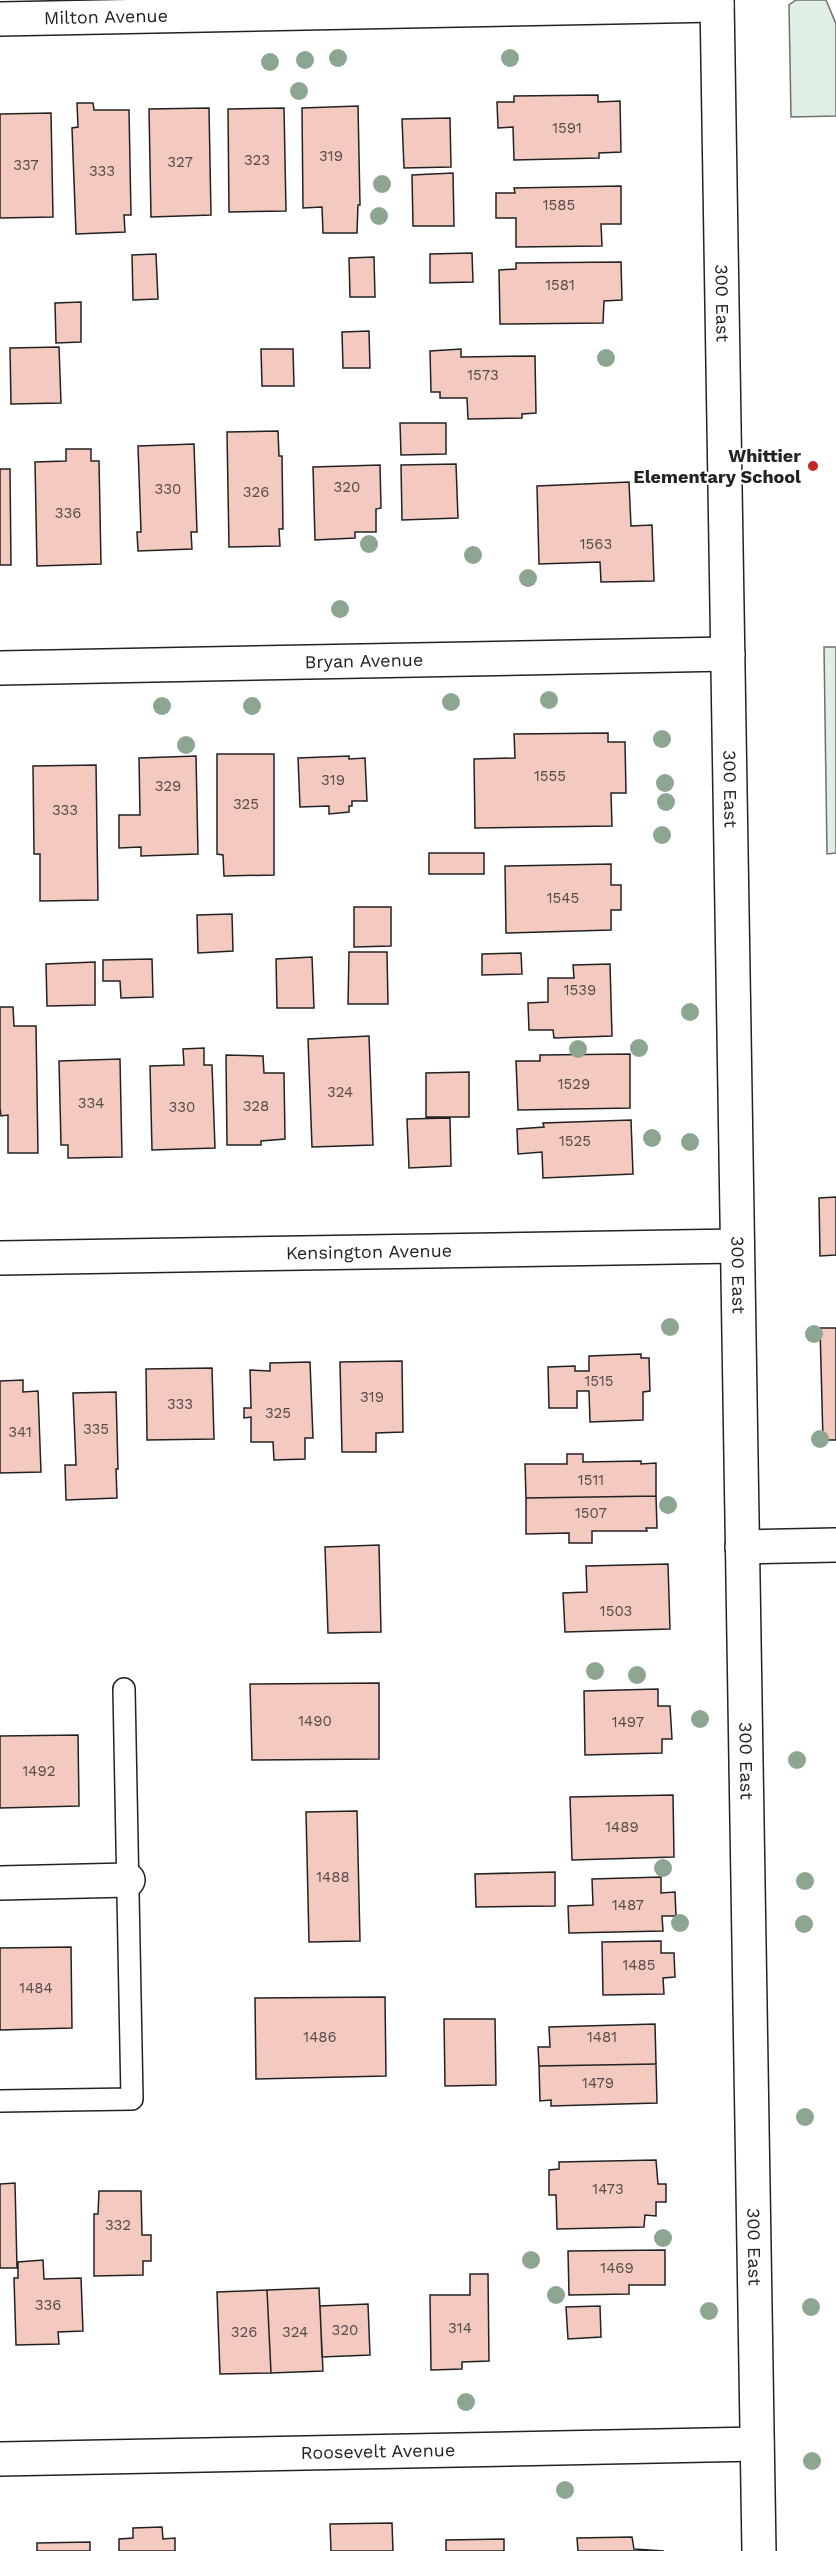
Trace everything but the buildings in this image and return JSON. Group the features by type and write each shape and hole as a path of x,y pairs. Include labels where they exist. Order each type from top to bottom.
{"street":[{"name":"Milton Avenue","path":"0,19 717,3"},
{"name":"300 East","path":"717,3 759,2551"},
{"name":"Bryan Avenue","path":"0,668 728,654"},
{"name":"Kensington Avenue","path":"0,1258 737,1246"},
{"path":"742,1547 836,1545"},
{"path":"0,1883 128,1880"},
{"name":"Roosevelt Avenue","path":"0,2459 757,2444"}],"lane":[{"path":"0,2101 132,2099 124,1689"}],"green space":[{"path":"796,0 826,0 836,24 836,116 791,117 789,5"},
{"path":"824,647 836,647 836,853 827,854"}],"place":[{"name":"Whittier Elementary School","path":"813,466"}]}
